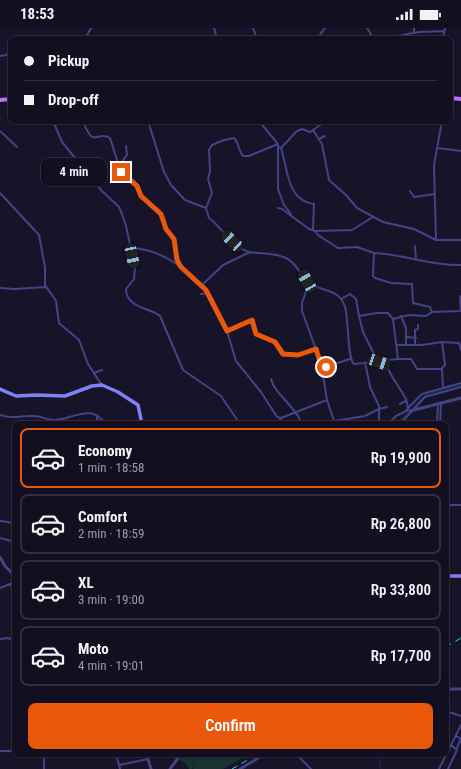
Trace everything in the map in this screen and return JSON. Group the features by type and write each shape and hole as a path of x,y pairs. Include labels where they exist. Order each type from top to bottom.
{"main road":[{"path":"0,389 16,396 65,396 92,386 102,385 118,392 138,405 141,421"},
{"path":"449,576 461,576"}],"street":[{"path":"414,28 414,33"},
{"path":"443,36 445,28"},
{"path":"398,36 404,34 444,31"},
{"path":"54,124 62,142 102,191 119,208 126,226 131,248 134,276 126,289 128,296 143,309 160,316 183,370 221,396 238,421"},
{"path":"85,124 89,134 92,137 95,138 106,136 110,138 121,172 137,186 141,196 161,214 166,229 174,239 175,254 181,267"},
{"path":"149,124 164,172 171,185 185,200 206,208"},
{"path":"262,124 280,148 295,196 308,204 314,204 314,231"},
{"path":"292,216 284,205 278,190 280,148 302,128 310,132 322,124"},
{"path":"436,240 434,165 441,124"},
{"path":"313,130 324,150 325,164 330,182 346,195 357,208 383,222 414,229 436,240 461,240"},
{"path":"0,131 17,147"},
{"path":"319,139 324,136"},
{"path":"278,144 249,156 243,156 240,152 237,141 234,138 212,145 209,150 210,171 208,179 212,193 206,208 209,218 217,224 224,234 240,248 250,252 286,257 297,267 309,283 331,290 341,298 347,315 350,359 354,364 378,362 387,365"},
{"path":"119,166 126,158 126,146"},
{"path":"437,148 461,151"},
{"path":"410,191 414,197 435,194"},
{"path":"0,193 39,235 46,287 56,301 59,323 79,340 88,364 102,385"},
{"path":"278,208 282,209 338,248 357,248 374,253 397,255 436,265 461,265"},
{"path":"314,231 352,230 373,217"},
{"path":"415,246 416,260"},
{"path":"131,248 154,251 181,267 202,286 227,331 236,361 261,392 277,417 282,421"},
{"path":"202,286 223,265 250,252"},
{"path":"374,253 373,276 391,283 412,284 413,303 430,306 432,312"},
{"path":"309,283 302,303 302,312 306,328 316,349 322,368 327,400 334,421"},
{"path":"0,288 15,289 46,287"},
{"path":"201,294 207,293"},
{"path":"341,298 350,294 356,299 363,332 378,362"},
{"path":"393,319 409,315 426,316 432,312 461,311 461,296"},
{"path":"359,316 377,313 392,316 398,359"},
{"path":"401,316 406,328 406,344"},
{"path":"227,331 252,320 256,334 275,342 284,354 299,355 316,349"},
{"path":"415,345 416,338 414,330 418,329 418,325"},
{"path":"407,337 416,338"},
{"path":"396,345 415,345 442,342 459,343 461,350"},
{"path":"442,342 446,364 442,369 443,388"},
{"path":"322,368 350,359"},
{"path":"409,410 406,401 390,375 387,365 388,360 411,359 417,369 442,369"},
{"path":"365,362 370,387 379,406 379,421"},
{"path":"94,373 102,370"},
{"path":"271,379 273,386 296,411 301,421"},
{"path":"402,421 422,394 461,382"},
{"path":"409,410 425,397 461,387"},
{"path":"391,421 396,416 409,410 461,398"},
{"path":"280,418 327,400"},
{"path":"400,404 406,401"},
{"path":"437,421 439,403"},
{"path":"439,403 440,421"},
{"path":"344,421 365,416 387,407"},
{"path":"0,414 19,418 35,416 49,420 61,419 86,412 97,416 103,421"},
{"path":"97,416 97,421"},
{"path":"449,505 461,505"},
{"path":"0,521 12,523"},
{"path":"0,538 12,541"},
{"path":"0,557 5,566 12,573"},
{"path":"0,588 10,584 12,588"},
{"path":"0,639 8,638 12,640"},
{"path":"449,689 461,689"},
{"path":"449,712 461,716"},
{"path":"449,749 461,725"},
{"path":"448,769 461,739 456,736"},
{"path":"451,745 457,748"},
{"path":"0,751 12,751"},
{"path":"44,757 44,769"},
{"path":"117,757 120,769"},
{"path":"119,765 145,757"},
{"path":"148,757 150,769"},
{"path":"170,769 180,757"},
{"path":"240,769 260,757"},
{"path":"299,757 311,769"},
{"path":"439,769 445,757"}],"green space":[{"path":"180,757 245,757 223,769 193,769 197,759 192,769 189,769 187,765 179,759"}],"waterway":[{"path":"400,421 427,394 461,385"},
{"path":"379,757 381,769"}],"railway":[{"path":"449,645 461,638"},
{"path":"232,769 253,757"}],"route":[{"path":"121,172 137,186 141,196 161,214 166,229 174,239 177,260 181,267 206,290 227,331 252,320 256,334 275,342 283,354 298,355 316,349 322,368 326,367"}]}
